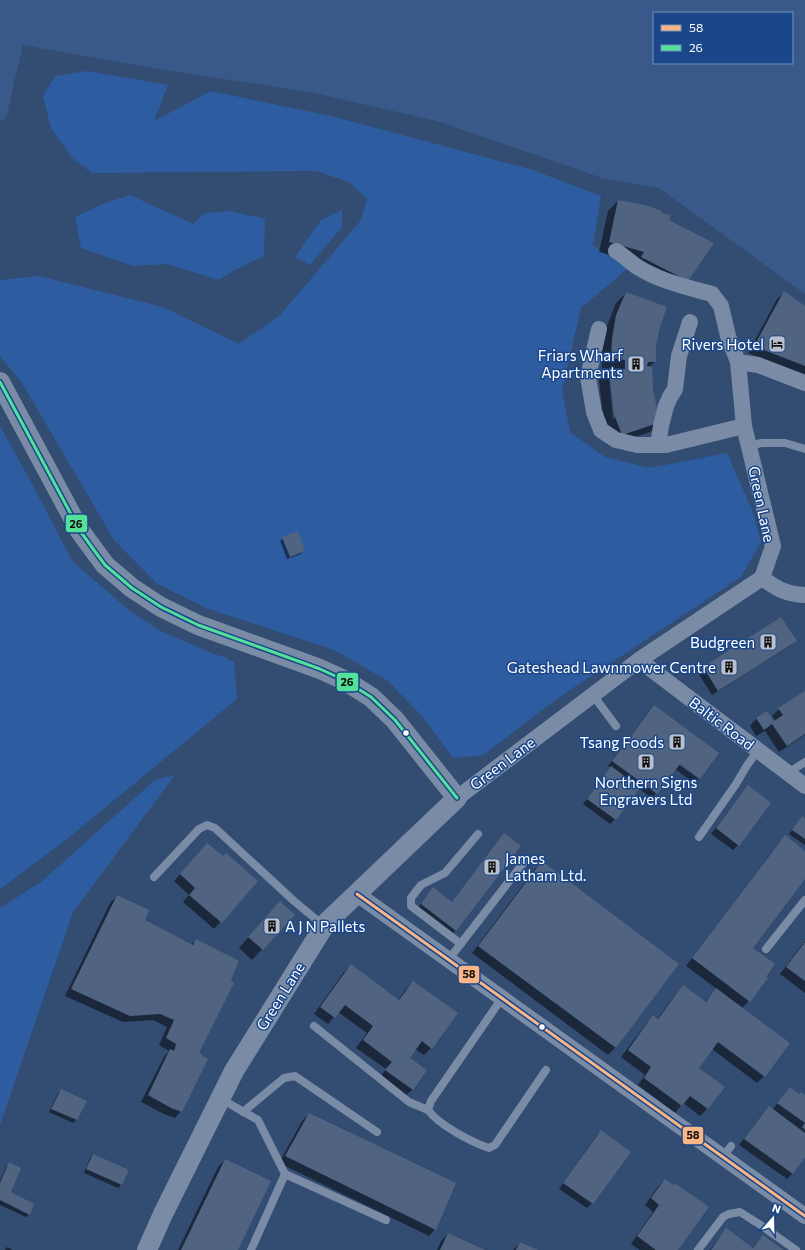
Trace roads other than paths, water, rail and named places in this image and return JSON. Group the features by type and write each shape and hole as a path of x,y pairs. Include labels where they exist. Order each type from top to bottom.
{"street":[{"name":"Green Lane","path":"147,1250 163,1214 238,1064 324,926 457,798 639,660 762,578 773,546 744,426 738,362 728,336 721,306 712,294 679,286 656,276 636,266 625,256 616,251"},
{"path":"658,445 666,406 675,389 679,356 690,322"},
{"path":"599,329 588,378 594,412 601,430 616,440 637,445 666,445 744,426"},
{"path":"738,362 758,365 805,383"},
{"path":"0,382 80,531 105,565 132,588 161,607 198,625 326,672 344,680 366,694 395,720 457,798"},
{"path":"762,578 781,591 805,595"},
{"name":"Baltic Road","path":"639,660 805,786"},
{"path":"357,894 502,998 727,1151 805,1216"}],"lane":[{"path":"749,446 761,443 785,443 805,449"},
{"path":"593,695 616,726"},
{"path":"699,837 758,750"},
{"path":"788,773 805,762"},
{"path":"154,877 199,829 207,825 215,828 294,901 324,926"},
{"path":"461,944 411,906 411,898 421,885 445,873 478,834"},
{"path":"449,959 524,862"},
{"path":"766,949 805,900"},
{"path":"428,1110 431,1101 502,998"},
{"path":"314,1026 409,1102 428,1110 435,1118 457,1133 490,1148 495,1145 546,1070"},
{"path":"243,1112 284,1078 295,1076 377,1132"},
{"path":"221,1099 258,1120 285,1174 386,1220"},
{"path":"251,1250 285,1174"},
{"path":"698,1250 723,1218 729,1214 740,1212 796,1250"}],"place":[{"name":"Rivers Hotel","path":"777,344"},
{"name":"Friars Wharf Apartments","path":"636,364"},
{"name":"Budgreen","path":"768,642"},
{"name":"Gateshead Lawnmower Centre","path":"729,667"},
{"name":"Tsang Foods","path":"677,742"},
{"name":"Northern Signs Engravers Ltd","path":"646,762"},
{"name":"James Latham Ltd.","path":"492,867"},
{"name":"A J N Pallets","path":"272,926"}]}
